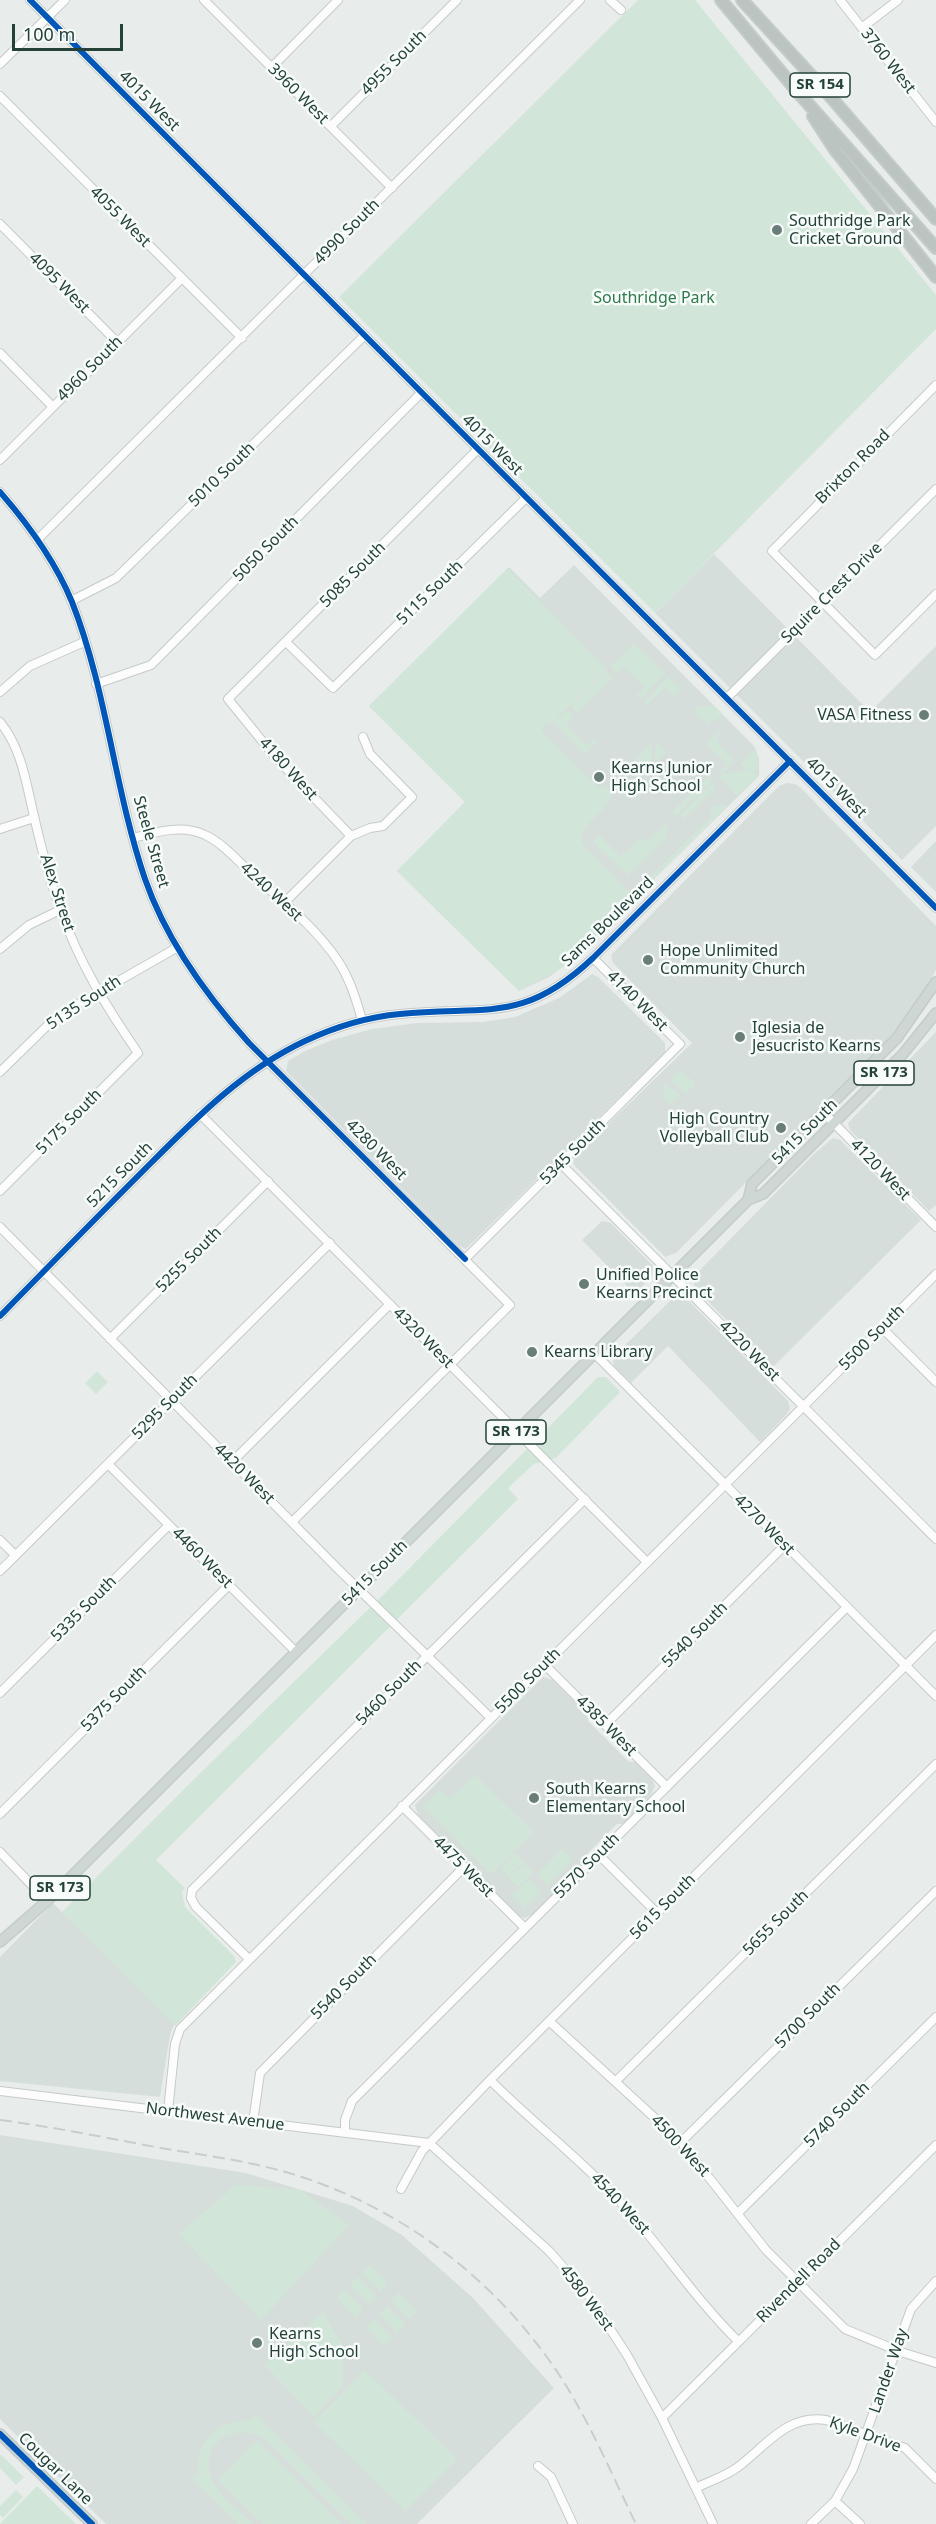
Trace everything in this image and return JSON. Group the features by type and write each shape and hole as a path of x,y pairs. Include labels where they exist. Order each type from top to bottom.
{"highway":[{"name":"SR 154","path":"722,0 796,90 936,248"},
{"name":"SR 154","path":"742,0 829,95 936,219"},
{"path":"796,90 835,150 936,277"},
{"path":"895,172 936,214"}],"main road":[{"name":"5415 South","path":"748,1200 752,1184 897,1038 936,982"},
{"name":"5415 South","path":"0,1942 47,1901 748,1200 763,1194 903,1054 936,1013"},
{"name":"Cougar Lane","path":"0,2434 92,2524"}],"street":[{"name":"4015 West","path":"30,0 936,908"},
{"path":"0,64 65,0"},
{"name":"3960 West","path":"204,0 392,188"},
{"path":"272,67 338,0"},
{"name":"4955 South","path":"331,126 457,0"},
{"name":"4990 South","path":"37,540 580,0"},
{"path":"610,0 621,10"},
{"name":"3760 West","path":"840,0 936,122"},
{"path":"862,27 898,0"},
{"name":"4055 West","path":"0,96 242,338"},
{"name":"4095 West","path":"0,224 117,342"},
{"name":"4960 South","path":"0,460 181,279"},
{"name":"5010 South","path":"71,601 116,579 364,336"},
{"path":"0,353 53,407"},
{"name":"Brixton Road","path":"823,603 772,551 936,385"},
{"name":"5050 South","path":"96,684 151,665 421,393"},
{"name":"5085 South","path":"228,699 478,449"},
{"name":"Squire Crest Drive","path":"728,698 936,489"},
{"path":"0,492 37,540 71,601"},
{"name":"5115 South","path":"286,642 333,688 526,498"},
{"path":"823,603 874,655 936,594"},
{"name":"Steele Street","path":"71,601 89,651 133,838 149,889 178,946 219,1008 267,1061"},
{"path":"0,692 30,666 84,642"},
{"name":"4180 West","path":"228,699 276,758 351,836"},
{"name":"Alex Street","path":"0,722 21,760 34,818 60,910 77,951 98,991 138,1053"},
{"path":"284,903 351,836 370,828 383,826 412,797 370,754 363,737"},
{"name":"Sams Boulevard","path":"267,1061 306,1041 362,1020 409,1013 504,1009 536,999 552,990 593,958 790,761"},
{"path":"0,829 34,818"},
{"name":"4240 West","path":"133,838 161,831 185,830 205,835 224,848 284,903 338,961 350,981 362,1020"},
{"path":"0,948 29,925 60,910"},
{"name":"5135 South","path":"0,1072 51,1022 98,991 178,946"},
{"name":"4140 West","path":"593,958 680,1044"},
{"name":"5345 South","path":"465,1259 680,1044"},
{"name":"5175 South","path":"0,1191 138,1053"},
{"name":"5215 South","path":"0,1316 200,1114 267,1061"},
{"name":"4280 West","path":"267,1061 510,1305 450,1365"},
{"name":"4120 West","path":"824,1113 936,1227"},
{"name":"4320 West","path":"200,1114 647,1562"},
{"name":"4220 West","path":"561,1164 936,1539"},
{"name":"5255 South","path":"110,1339 268,1181"},
{"name":"4420 West","path":"0,1227 171,1401 491,1718"},
{"name":"5295 South","path":"0,1570 330,1243"},
{"name":"5500 South","path":"168,2111 175,2044 180,2029 936,1274"},
{"path":"232,1462 390,1304"},
{"path":"882,1328 936,1382"},
{"name":"4270 West","path":"594,1353 936,1696"},
{"path":"292,1522 450,1365"},
{"name":"4460 West","path":"108,1464 296,1652"},
{"name":"5460 South","path":"249,1959 196,1907 191,1898 194,1887 585,1500"},
{"name":"5335 South","path":"0,1693 169,1525"},
{"path":"0,1540 15,1555"},
{"name":"5540 South","path":"605,1725 785,1545"},
{"name":"5375 South","path":"0,1814 229,1585"},
{"name":"5570 South","path":"345,2133 345,2120 352,2102 847,1608"},
{"name":"5615 South","path":"401,2189 416,2160 429,2143 936,1635"},
{"name":"4385 West","path":"544,1664 667,1787"},
{"name":"5655 South","path":"616,2081 936,1764"},
{"name":"4475 West","path":"402,1806 525,1928"},
{"path":"0,1852 47,1901"},
{"path":"598,1854 657,1913"},
{"name":"5540 South","path":"254,2122 260,2073 464,1867"},
{"name":"5700 South","path":"681,2142 936,1891"},
{"name":"5740 South","path":"738,2213 936,2017"},
{"name":"4500 West","path":"549,2021 681,2142 766,2250 845,2329 896,2350 936,2363"},
{"name":"4540 West","path":"490,2080 608,2189 640,2224 705,2308 738,2341"},
{"name":"Northwest Avenue","path":"0,2091 429,2143"},
{"name":"4580 West","path":"429,2143 549,2251 589,2296 627,2355 662,2418 713,2524"},
{"name":"Rivendell Road","path":"662,2418 936,2145"},
{"name":"Lander Way","path":"811,2524 835,2501 853,2469 867,2436 911,2309 936,2281"},
{"name":"Kyle Drive","path":"696,2488 736,2468 788,2425 813,2418 825,2420 905,2448 936,2479"},
{"path":"538,2466 550,2476 573,2524"},
{"path":"835,2501 860,2524"}],"shaded area":[{"path":"714,554 870,712 936,646 936,826 902,860 655,613"},
{"name":"Kearns Junior High School","path":"574,565 755,747 759,759 759,776 575,957 549,977 519,991 397,871 465,802 369,706 509,567 540,598"},
{"path":"787,783 801,788 936,926 936,970 921,996 890,1037 676,1253 665,1257 573,1164 575,1156 692,1043 613,963 611,955 779,786"},
{"path":"936,841 936,892 911,867"},
{"path":"592,974 598,977 665,1043 665,1052 466,1249 459,1246 286,1071 288,1061 303,1052 332,1040 372,1029 417,1023 483,1022 515,1017 559,998"},
{"path":"936,1032 936,1205 929,1211 850,1130 848,1123"},
{"path":"833,1138 840,1140 921,1220 773,1367 695,1288 692,1278 814,1154"},
{"path":"602,1221 611,1223 653,1266 652,1276 635,1294 582,1240"},
{"path":"675,1296 685,1297 788,1401 790,1408 787,1414 760,1442 668,1346 631,1383 614,1366 613,1359 616,1354"},
{"name":"South Kearns Elementary School","path":"543,1677 553,1680 589,1717 588,1721 629,1762 635,1762 652,1779 655,1786 651,1795 623,1824 617,1824 588,1853 588,1859 533,1914 525,1918 517,1915 418,1815 415,1805"},
{"path":"53,1903 174,2024 170,2035 160,2097 0,2081 0,1957"},
{"name":"Kearns High School","path":"0,2135 246,2173 353,2206 402,2235 473,2298 554,2388 417,2524 106,2524 0,2419"}],"green space":[{"name":"Southridge Park","path":"638,0 695,0 936,295 936,329 655,613 339,297"},
{"name":"Kearns Junior High School","path":"508,568 606,669 551,724 547,723 541,730 600,789 606,786 611,793 605,807 583,831 583,845 635,898 562,968 519,991 397,871 465,802 369,706"},
{"path":"634,643 665,674 641,698 637,695 644,687 624,667 617,674 610,667"},
{"path":"606,671 613,678 578,713 571,706"},
{"path":"668,677 681,689 674,696 665,688 647,705 644,702"},
{"path":"697,706 715,706 723,714 714,722 711,720 707,724 694,711"},
{"path":"568,710 574,716 566,725 587,746 594,739 597,742 585,754 554,723"},
{"path":"721,729 716,741 735,761 723,772 718,773 727,764 706,744"},
{"path":"657,742 667,752 656,761 654,759"},
{"path":"652,743 650,762 635,763 634,761"},
{"path":"755,749 759,759 757,771 746,769 741,764"},
{"path":"751,770 759,776 737,795 719,777 722,774"},
{"path":"709,776 711,782 676,815 672,812"},
{"path":"712,783 716,788 684,819 680,815"},
{"path":"720,804 727,806 641,892 639,888 712,816 710,808"},
{"path":"668,821 667,837 628,875 594,843 598,834 621,857 640,838 646,842"},
{"path":"680,1069 695,1083 686,1094 671,1081"},
{"path":"666,1084 680,1095 670,1105 662,1097 665,1092 662,1087"},
{"path":"97,1371 108,1382 96,1394 85,1383"},
{"path":"598,1377 606,1377 620,1392 556,1458 534,1464 508,1488 518,1499 156,1860 185,1888 182,1892 185,1907 234,1956 236,1962 175,2026 62,1912 385,1593"},
{"path":"475,1775 533,1832 491,1874 424,1807 439,1790 451,1799"},
{"path":"562,1849 573,1860 547,1885 537,1875"},
{"path":"515,1853 524,1862 508,1877 500,1868"},
{"path":"525,1863 533,1872 518,1887 509,1878"},
{"path":"529,1879 541,1891 524,1908 512,1895"},
{"path":"236,2185 300,2190 349,2225 261,2320 179,2234"},
{"path":"370,2265 388,2283 380,2291 362,2273"},
{"path":"358,2277 376,2296 368,2304 350,2285"},
{"path":"345,2290 363,2309 355,2317 337,2298"},
{"path":"399,2293 417,2311 409,2319 391,2301"},
{"path":"387,2306 405,2324 397,2332 379,2314"},
{"path":"323,2312 343,2346 343,2385 314,2417 265,2365"},
{"path":"374,2319 392,2337 384,2346 366,2327"},
{"path":"365,2370 457,2459 405,2511 314,2422"},
{"path":"256,2415 367,2524 351,2524 267,2441 256,2435 244,2432 233,2433 223,2438 215,2445 210,2455 209,2466 215,2486 253,2524 238,2524 192,2479 198,2472 202,2447 218,2428 225,2424 248,2420"},
{"path":"257,2440 342,2524 263,2524 218,2480"},
{"path":"0,2454 24,2477 16,2485 0,2468"},
{"path":"37,2486 76,2524 0,2524"},
{"path":"16,2490 23,2497 3,2518 0,2515 0,2506"}],"railway":[{"path":"0,2120 268,2167 339,2191 408,2227 470,2273 499,2300 549,2360 585,2419 636,2524"}],"cycle path":[{"path":"30,0 936,908"},
{"path":"0,492 40,544 72,602 94,670 134,845 154,902 176,945 203,986 249,1043 465,1259"},
{"path":"0,1316 178,1136 216,1100 258,1068 305,1041 363,1020 388,1015 502,1008 545,994 593,958 790,761"},
{"path":"0,2434 92,2524"}],"place":[{"name":"Southridge Park Cricket Ground","path":"777,230"},
{"name":"VASA Fitness","path":"924,715"},
{"name":"Kearns Junior High School","path":"599,777"},
{"name":"Hope Unlimited Community Church","path":"648,960"},
{"name":"Iglesia de Jesucristo Kearns","path":"740,1037"},
{"name":"High Country Volleyball Club","path":"781,1128"},
{"name":"Unified Police Kearns Precinct","path":"584,1284"},
{"name":"Kearns Library","path":"532,1352"},
{"name":"South Kearns Elementary School","path":"534,1798"},
{"name":"Kearns High School","path":"257,2343"}]}
